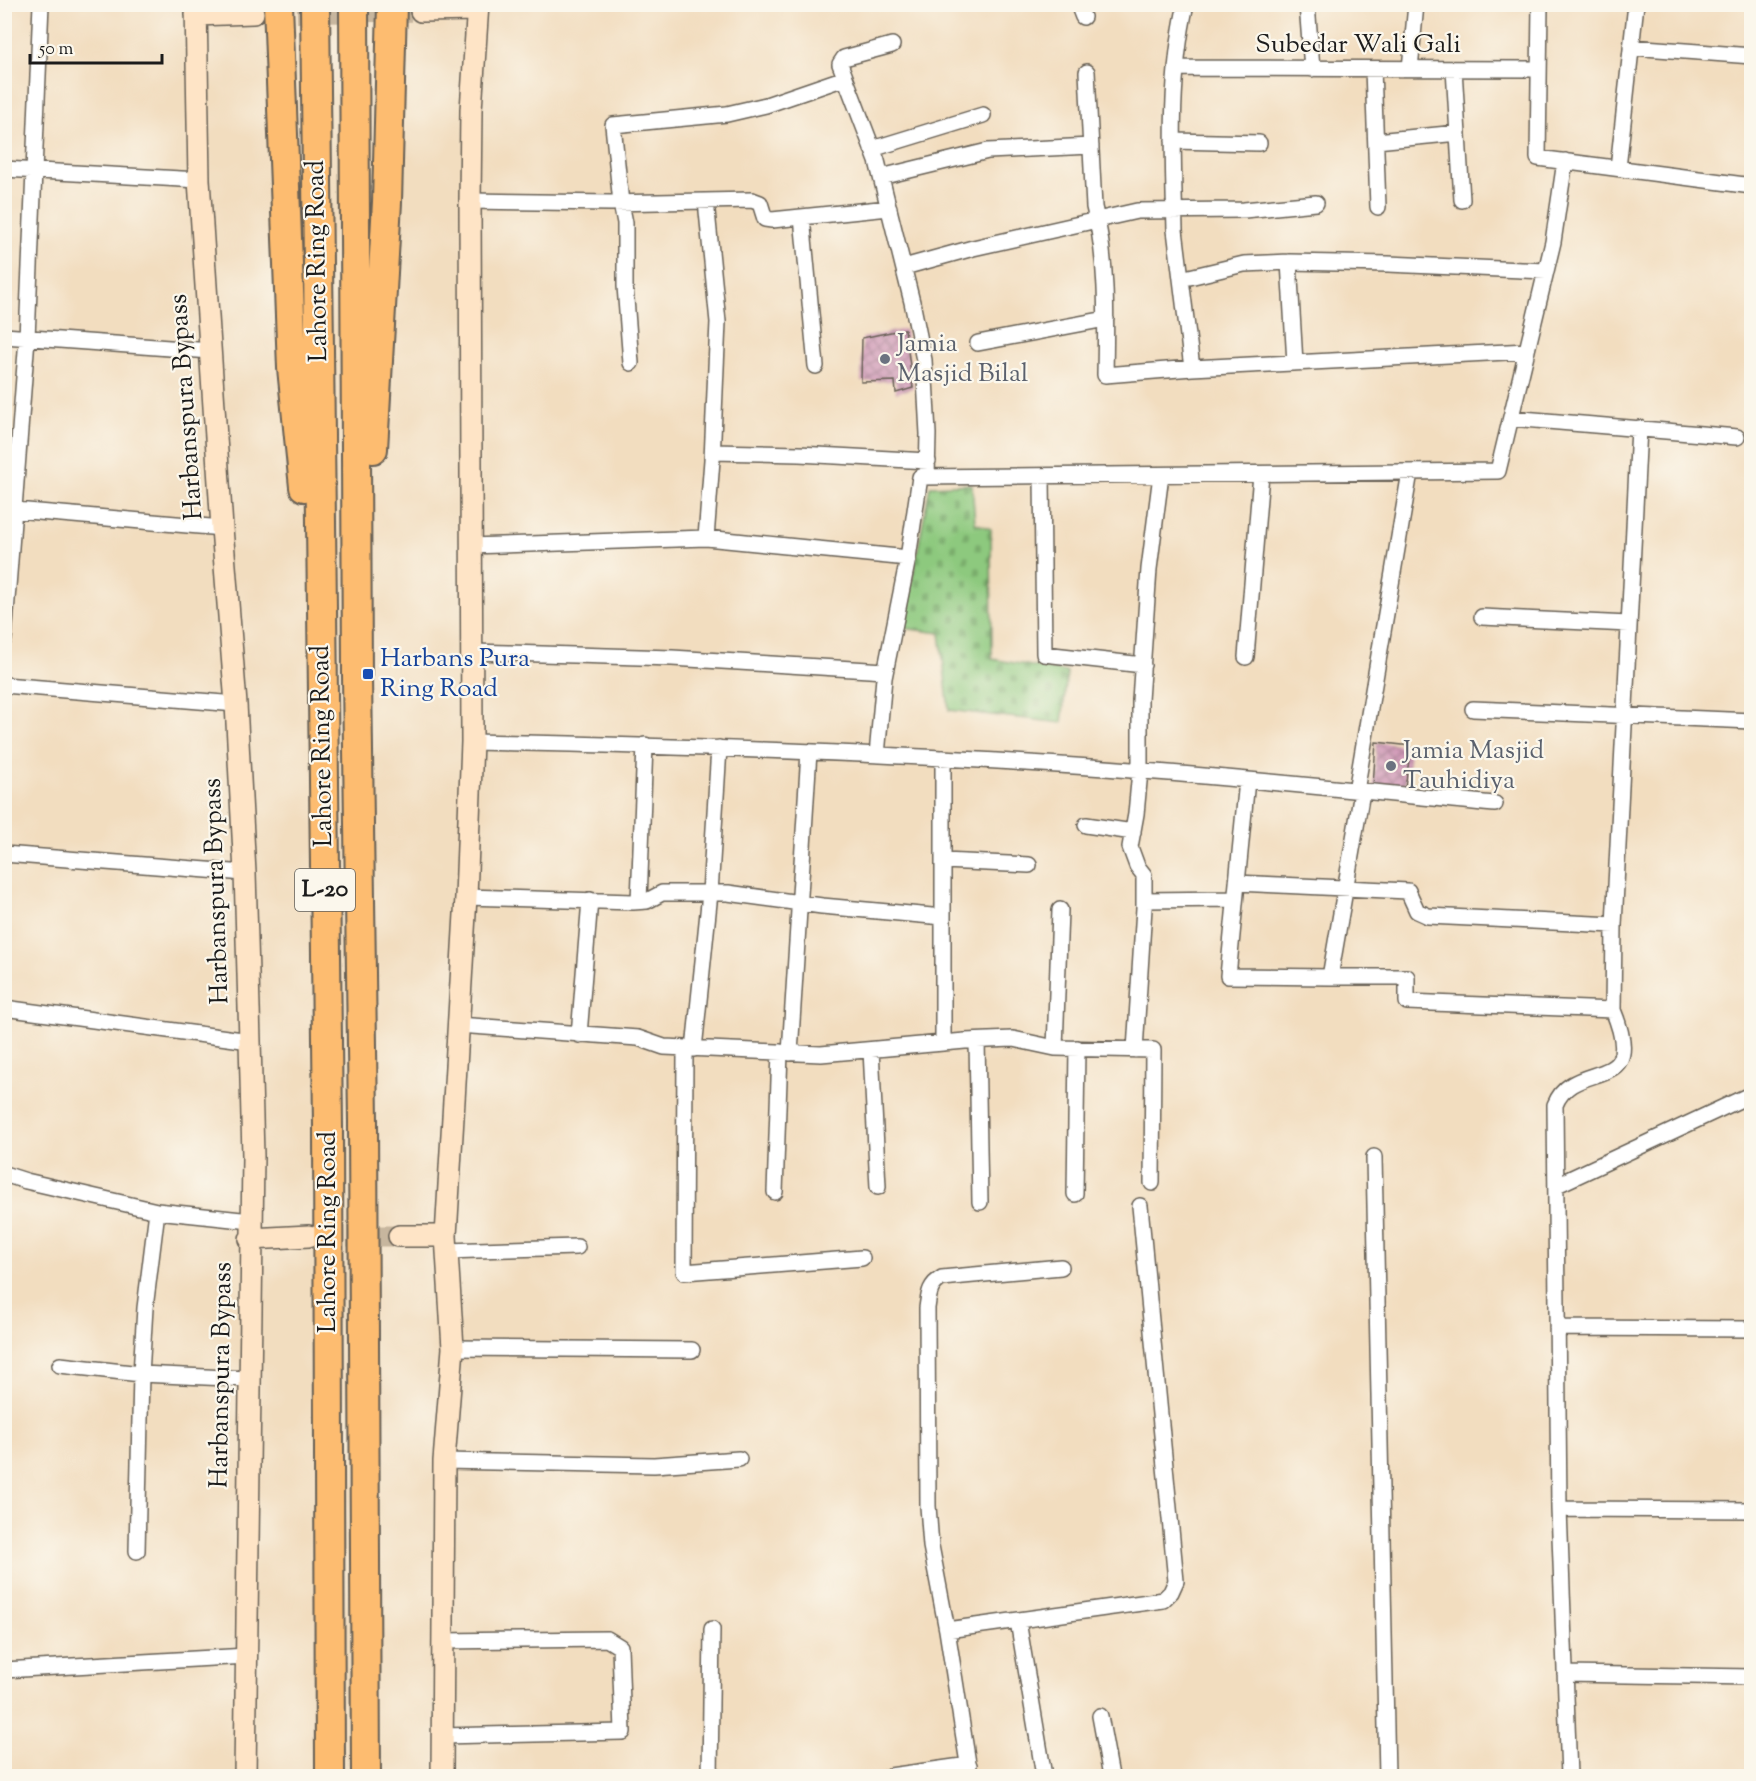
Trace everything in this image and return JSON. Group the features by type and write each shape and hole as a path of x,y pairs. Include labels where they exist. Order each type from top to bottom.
{"highway":[{"name":"Lahore Ring Road","path":"315,4 328,1127 330,1776"},
{"name":"Lahore Ring Road","path":"354,4 366,1776"},
{"path":"357,676 380,339 387,202 392,4"},
{"path":"266,9 292,368 322,674"}],"street":[{"path":"4,639 9,509 27,338 41,4"},
{"path":"1186,4 1180,29 1173,107 1174,211 1192,368"},
{"path":"1307,4 1312,69"},
{"path":"1410,69 1416,4"},
{"path":"1540,4 1538,158 1752,186"},
{"path":"1618,168 1636,4"},
{"path":"421,11 477,7 471,110 470,201 472,742 466,897 446,1244 453,1348 444,1461 442,1776"},
{"path":"196,10 266,9"},
{"name":"Harbanspura Bypass","path":"196,10 199,180 236,704 245,873 250,1041 253,1156 248,1379 245,1776"},
{"path":"892,45 844,58 840,64 881,177 904,267 924,360 928,434 927,477"},
{"path":"1631,47 1752,56"},
{"name":"Subedar Wali Gali","path":"1176,68 1539,69"},
{"path":"1373,69 1378,207"},
{"path":"1454,69 1462,200"},
{"path":"1087,72 1094,207 1098,221 1107,300 1106,375 1192,368 1527,351"},
{"path":"631,363 625,286 625,224 613,125 727,114 766,105 845,78"},
{"path":"872,149 983,116"},
{"path":"1376,141 1458,133"},
{"path":"1173,141 1259,143"},
{"path":"881,177 988,151 1091,146"},
{"path":"877,755 885,671 908,558 920,477 1498,471 1553,243 1564,161"},
{"path":"4,169 199,180"},
{"path":"470,201 621,203 752,200 760,203 765,219 889,207"},
{"path":"706,201 718,322 713,452 706,538"},
{"path":"904,267 973,248 1137,211 1244,210 1317,203"},
{"path":"802,217 816,366"},
{"path":"1181,279 1244,264 1289,262 1546,271"},
{"path":"1289,262 1295,363"},
{"path":"978,343 1106,319"},
{"path":"4,336 212,351"},
{"path":"1511,418 1737,437"},
{"path":"1569,1776 1559,1509 1555,1105 1557,1098 1572,1084 1612,1068 1622,1058 1624,1049 1613,1010 1614,925 1639,428"},
{"path":"713,452 928,461"},
{"path":"1330,977 1346,888 1359,791 1410,472"},
{"path":"1246,657 1261,474"},
{"path":"1134,1050 1144,875 1137,866 1131,847 1140,771 1140,700 1149,569 1161,475"},
{"path":"1042,476 1044,654 1143,665"},
{"path":"9,509 222,528"},
{"path":"470,546 706,538 908,558"},
{"path":"1482,617 1629,624"},
{"path":"472,652 672,658 885,671"},
{"path":"4,685 236,704"},
{"path":"1473,709 1752,721"},
{"path":"472,742 645,745 942,758 1140,771 1495,804"},
{"path":"639,901 645,745"},
{"path":"719,748 710,893 689,1048 684,1272 862,1258"},
{"path":"775,1192 809,752"},
{"path":"942,758 943,1043"},
{"path":"1247,780 1228,976 1407,977 1407,1002 1613,1010"},
{"path":"1086,825 1133,832"},
{"path":"4,854 245,873"},
{"path":"943,861 1029,866"},
{"path":"1237,883 1408,891 1417,911 1428,916 1614,925"},
{"path":"466,897 647,901 662,893 728,893 799,903 943,917"},
{"path":"1144,900 1235,899"},
{"path":"579,1035 590,900"},
{"path":"1056,1048 1060,910"},
{"path":"4,1008 250,1041"},
{"path":"458,1025 638,1038 664,1047 785,1053 821,1054 1013,1039 1056,1048 1153,1050 1152,1184"},
{"path":"977,1041 980,1202"},
{"path":"1075,1194 1077,1048"},
{"path":"871,1050 878,1186"},
{"path":"1557,1185 1752,1094"},
{"path":"1374,1157 1387,1776"},
{"path":"4,1174 157,1211 251,1230 309,1236"},
{"path":"947,1630 1163,1600 1171,1592 1176,1581 1140,1206"},
{"path":"137,1551 141,1374 145,1308 157,1211"},
{"path":"399,1236 446,1244 577,1247"},
{"path":"890,1776 970,1771 931,1546 928,1506 927,1308 929,1293 933,1283 942,1278 1061,1268"},
{"path":"1557,1328 1752,1329"},
{"path":"453,1348 692,1350"},
{"path":"60,1365 141,1374 248,1379"},
{"path":"444,1461 654,1465 739,1459"},
{"path":"1559,1509 1752,1510"},
{"path":"1018,1621 1044,1776"},
{"path":"710,1776 712,1629"},
{"path":"442,1736 623,1732 620,1647 615,1643 607,1639 443,1641"},
{"path":"4,1670 247,1656"},
{"path":"1564,1674 1752,1677"},
{"path":"1100,1716 1111,1776"}],"green space":[{"path":"972,484 975,523 991,529 992,659 1067,672 1062,723 949,710 940,633 903,628 930,486"}],"building":[{"name":"Jamia Masjid Bilal","path":"905,329 913,388 896,393 895,381 861,382 862,338"},
{"name":"Jamia Masjid Tauhidiya","path":"1376,742 1411,746 1405,788 1373,786"}],"tunnel":[{"path":"266,13 421,11"},
{"path":"316,1236 399,1236"}],"place":[{"name":"Jamia Masjid Bilal","path":"885,359"},
{"name":"Harbans Pura Ring Road","path":"368,674"},
{"name":"Jamia Masjid Tauhidiya","path":"1391,766"}]}
